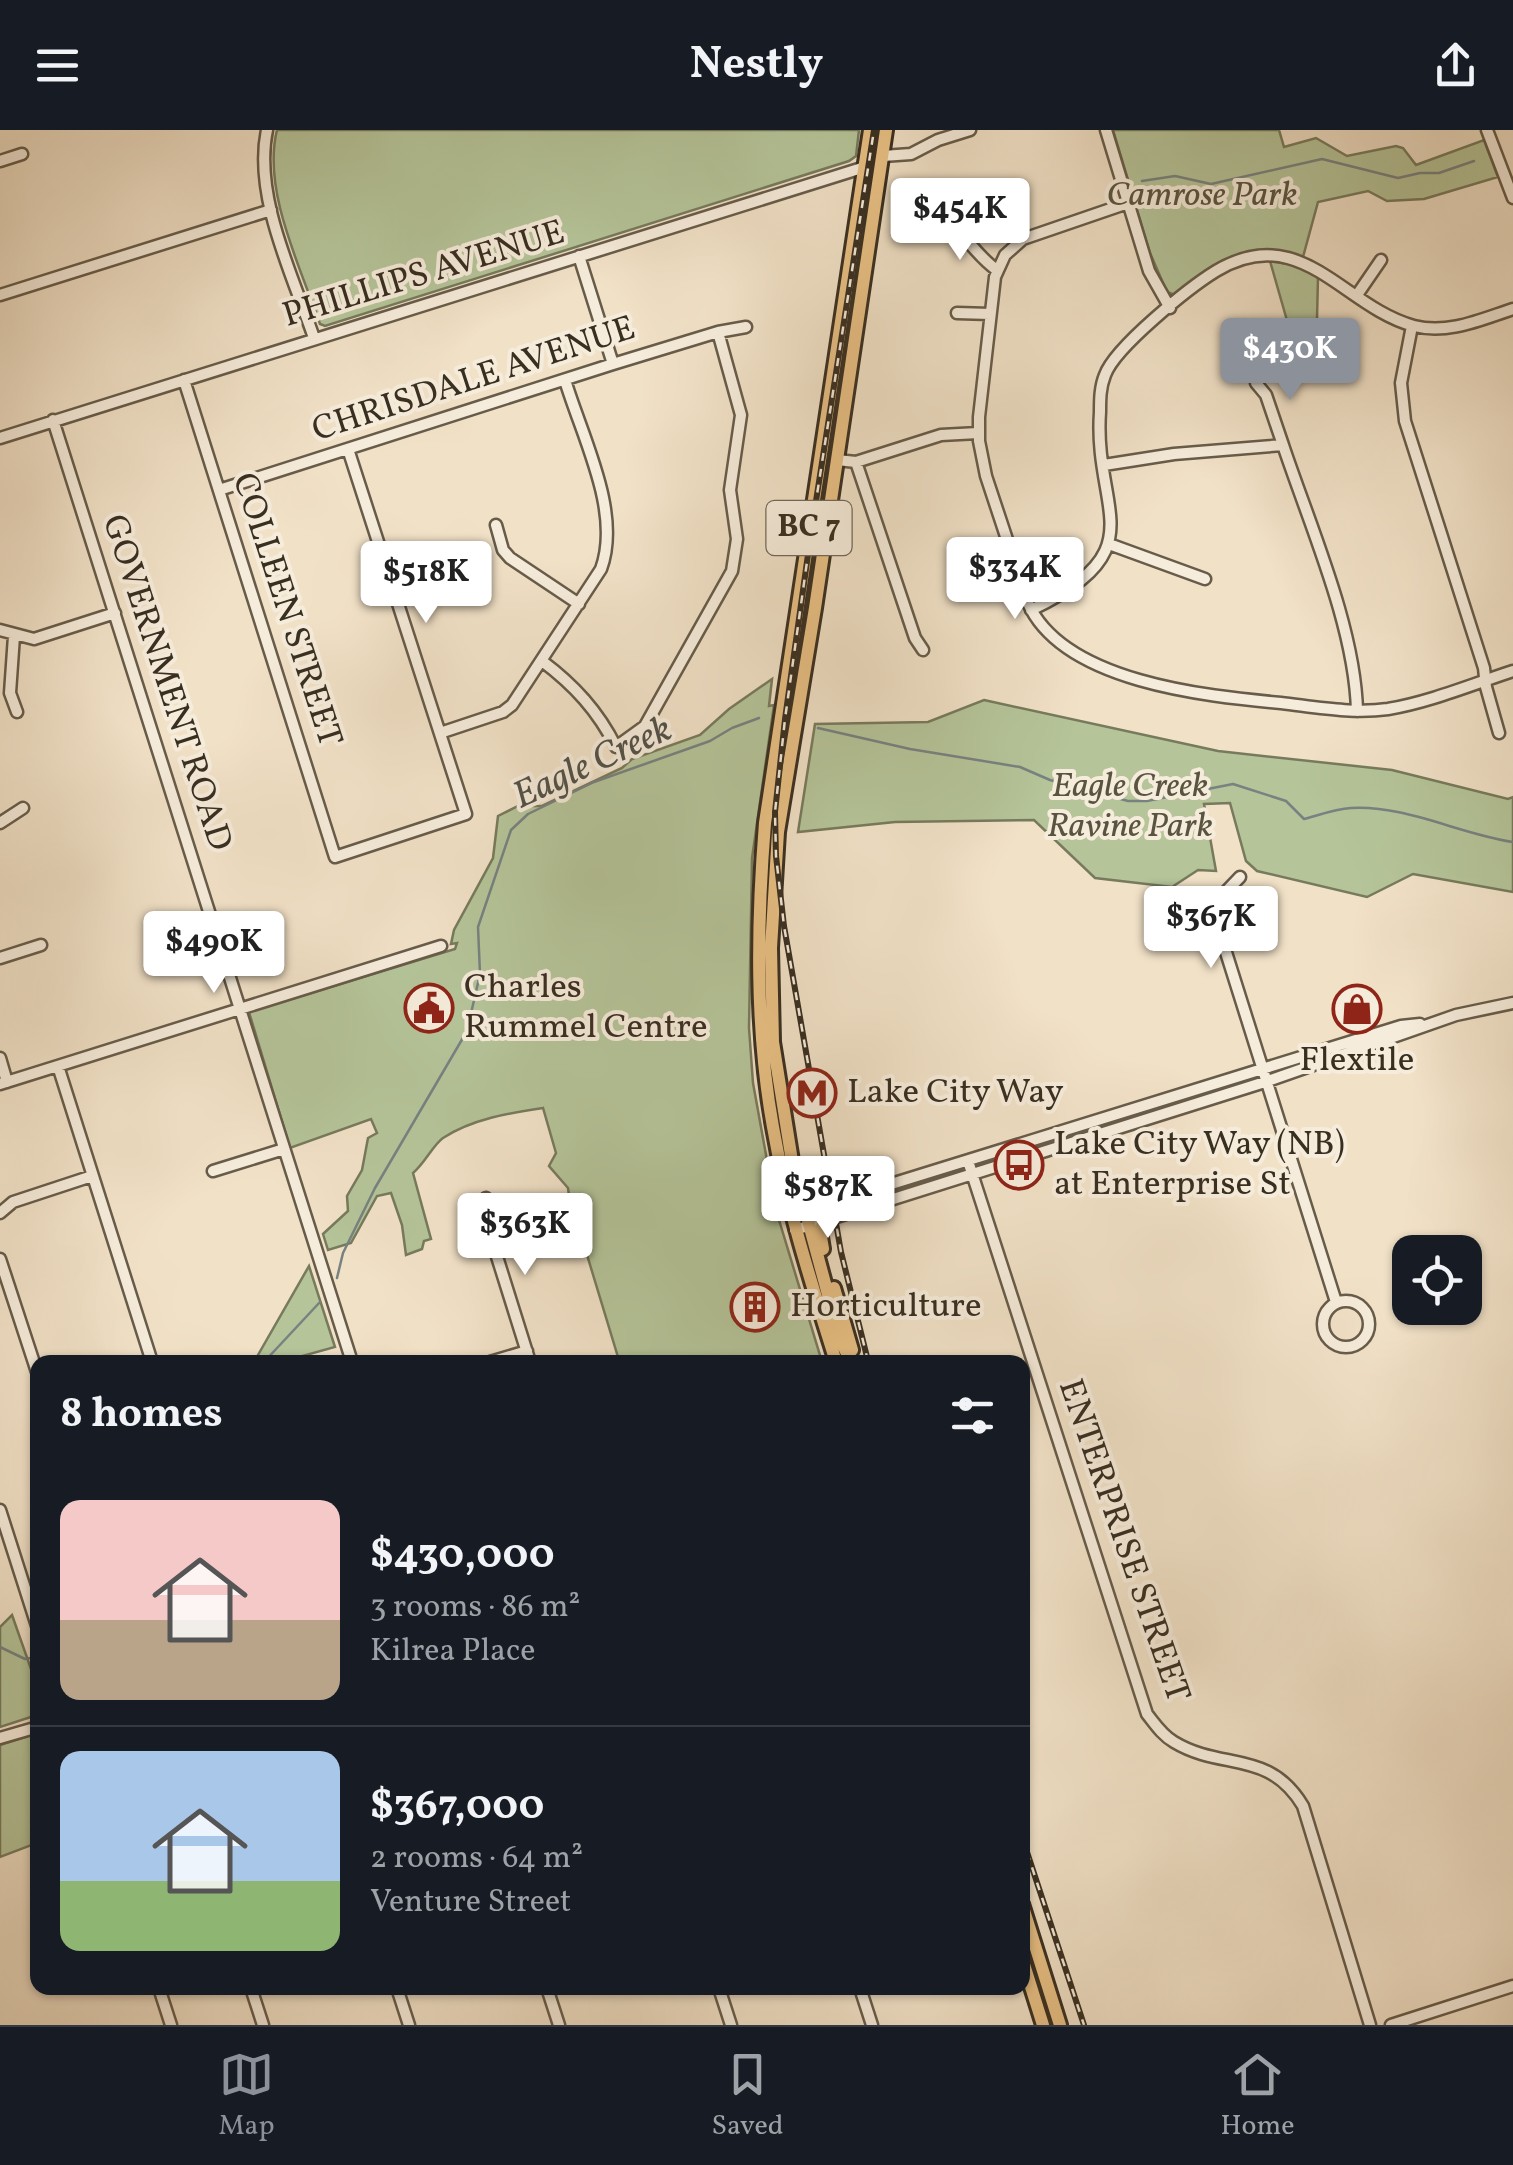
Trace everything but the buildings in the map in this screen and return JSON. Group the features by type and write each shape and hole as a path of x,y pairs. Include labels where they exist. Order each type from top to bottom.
{"main road":[{"name":"BC 7","path":"834,1355 766,1076 761,1004 763,842 870,130"},
{"name":"BC 7","path":"848,1355 800,1221 773,1042 770,948 778,832 886,130"},
{"path":"824,1222 820,1239 852,1355"},
{"path":"1030,1929 1060,2025"},
{"path":"1030,1984 1043,2025"}],"street":[{"path":"267,130 262,169 271,210 314,338"},
{"path":"883,156 911,154 970,130"},
{"path":"1106,130 1149,272 1170,308"},
{"path":"1487,130 1513,198"},
{"path":"0,161 22,154"},
{"name":"PHILLIPS AVENUE","path":"0,438 864,167"},
{"path":"1128,203 1030,235 1010,249 998,270 978,433 986,476 1031,610 1045,632 1065,648 1158,686 1189,694 1357,711 1402,706 1513,671"},
{"path":"0,294 271,210"},
{"path":"945,220 998,270"},
{"path":"1031,610 1079,582 1109,544 1112,515 1099,424 1106,372 1124,348 1221,267 1260,255 1296,260 1412,326 1453,327 1513,309"},
{"path":"579,256 613,364"},
{"path":"1357,294 1381,260"},
{"path":"957,314 990,314"},
{"path":"1412,326 1401,383 1404,422 1487,679 1499,732"},
{"name":"CHRISDALE AVENUE","path":"219,490 613,364 746,327"},
{"path":"542,661 593,708 616,747 645,726 732,571 737,539 730,490 741,415 718,332"},
{"name":"COLLEEN STREET","path":"184,380 335,857 466,814 440,732"},
{"path":"348,449 440,732 503,712 512,706 542,661 608,552 608,515 565,380"},
{"path":"1256,382 1266,395 1346,634 1356,681 1357,711"},
{"name":"GOVERNMENT ROAD","path":"54,420 350,1355"},
{"path":"837,460 856,462 941,434 978,433"},
{"path":"1104,465 1174,454 1283,446"},
{"path":"856,462 915,638 923,650"},
{"path":"496,525 503,550 510,558 579,604"},
{"path":"1109,544 1205,578"},
{"path":"0,630 34,639 114,613"},
{"path":"14,636 10,693 16,712"},
{"path":"0,822 23,808"},
{"path":"1240,877 1219,900 1220,930 1336,1302"},
{"path":"0,958 41,945"},
{"path":"0,1058 4,1083 441,946"},
{"path":"800,1221 968,1161 1401,1026 1431,1023 1513,1003"},
{"path":"800,1221 824,1222 1268,1081 1404,1036 1431,1023"},
{"path":"58,1066 150,1355"},
{"path":"213,1170 284,1149"},
{"name":"ENTERPRISE STREET","path":"968,1161 1147,1714 1172,1741 1189,1749 1261,1766 1281,1777 1296,1793 1304,1806 1370,2025"},
{"path":"0,1213 13,1202 92,1176"},
{"path":"486,1198 484,1214 527,1355"},
{"path":"0,1259 31,1355"},
{"path":"1352,1301 1365,1310 1370,1324 1358,1344 1336,1344 1325,1333 1323,1319 1336,1302 1352,1301"},
{"path":"1,1517 30,1604"},
{"path":"0,1738 30,1729"},
{"path":"1392,2025 1513,1986"},
{"path":"161,1995 170,2025"},
{"path":"253,1995 263,2025"},
{"path":"399,1995 409,2025"},
{"path":"550,1995 559,2025"},
{"path":"721,1995 731,2025"},
{"path":"862,1995 872,2025"}],"green space":[{"path":"277,130 859,130 856,156 849,161 325,326 320,324 285,228 275,177"},
{"name":"Camrose Park","path":"1113,130 1279,130 1284,147 1316,138 1347,156 1396,146 1403,148 1416,165 1484,140 1498,177 1424,199 1387,201 1368,191 1318,202 1303,257 1265,251 1234,256 1205,271 1175,295 1167,292 1150,253"},
{"path":"1270,261 1294,265 1318,277 1317,319 1298,339 1292,338"},
{"path":"772,679 769,706 774,705 752,858 749,1028 753,1083 776,1210 820,1355 617,1355 584,1245 573,1225 568,1188 549,1166 556,1153 543,1108 478,1121 454,1131 436,1145 413,1173 431,1239 424,1241 422,1249 406,1255 402,1225 391,1193 377,1196 351,1243 328,1250 323,1234 348,1211 347,1196 362,1170 368,1138 377,1133 371,1119 290,1148 249,1012 455,949 457,943 451,944 454,930 493,858 498,816 518,806 542,806 622,768 632,759 700,735"},
{"name":"Eagle Creek Ravine Park","path":"984,700 1218,751 1392,770 1508,799 1513,797 1513,892 1413,874 1367,897 1257,871 1246,861 1230,803 1204,804 1216,871 1198,870 1172,887 1095,878 1034,820 895,822 798,832 815,724 928,722"},
{"path":"309,1266 335,1347 306,1355 258,1355"},
{"path":"12,1615 30,1666 30,1717 0,1727 0,1627"},
{"path":"30,1735 30,1846 0,1857 0,1745"}],"waterway":[{"path":"1142,181 1175,176 1211,184 1322,159 1398,178 1439,173 1474,161"},
{"name":"Eagle Creek","path":"337,1278 343,1253 375,1188 467,1031 480,974 478,927 511,830 528,814 594,782 710,741 759,718"},
{"name":"Eagle Creek","path":"818,728 910,749 1020,767 1050,780 1128,801 1147,801 1233,784 1286,801 1304,819 1345,809 1372,808 1513,842"},
{"name":"Eagle Creek","path":"271,1355 320,1302"},
{"name":"Eagle Creek","path":"0,1647 30,1658"}],"railway":[{"path":"867,1355 841,1252 784,926 775,812 811,533 874,130"},
{"path":"1030,1861 1084,2025"}],"place":[{"name":"Charles Rummel Centre","path":"429,1008"},
{"name":"Flextile","path":"1357,1009"},
{"name":"Lake City Way","path":"812,1093"},
{"name":"Lake City Way (NB) at Enterprise St","path":"1019,1165"},
{"name":"Horticulture","path":"755,1307"}]}
